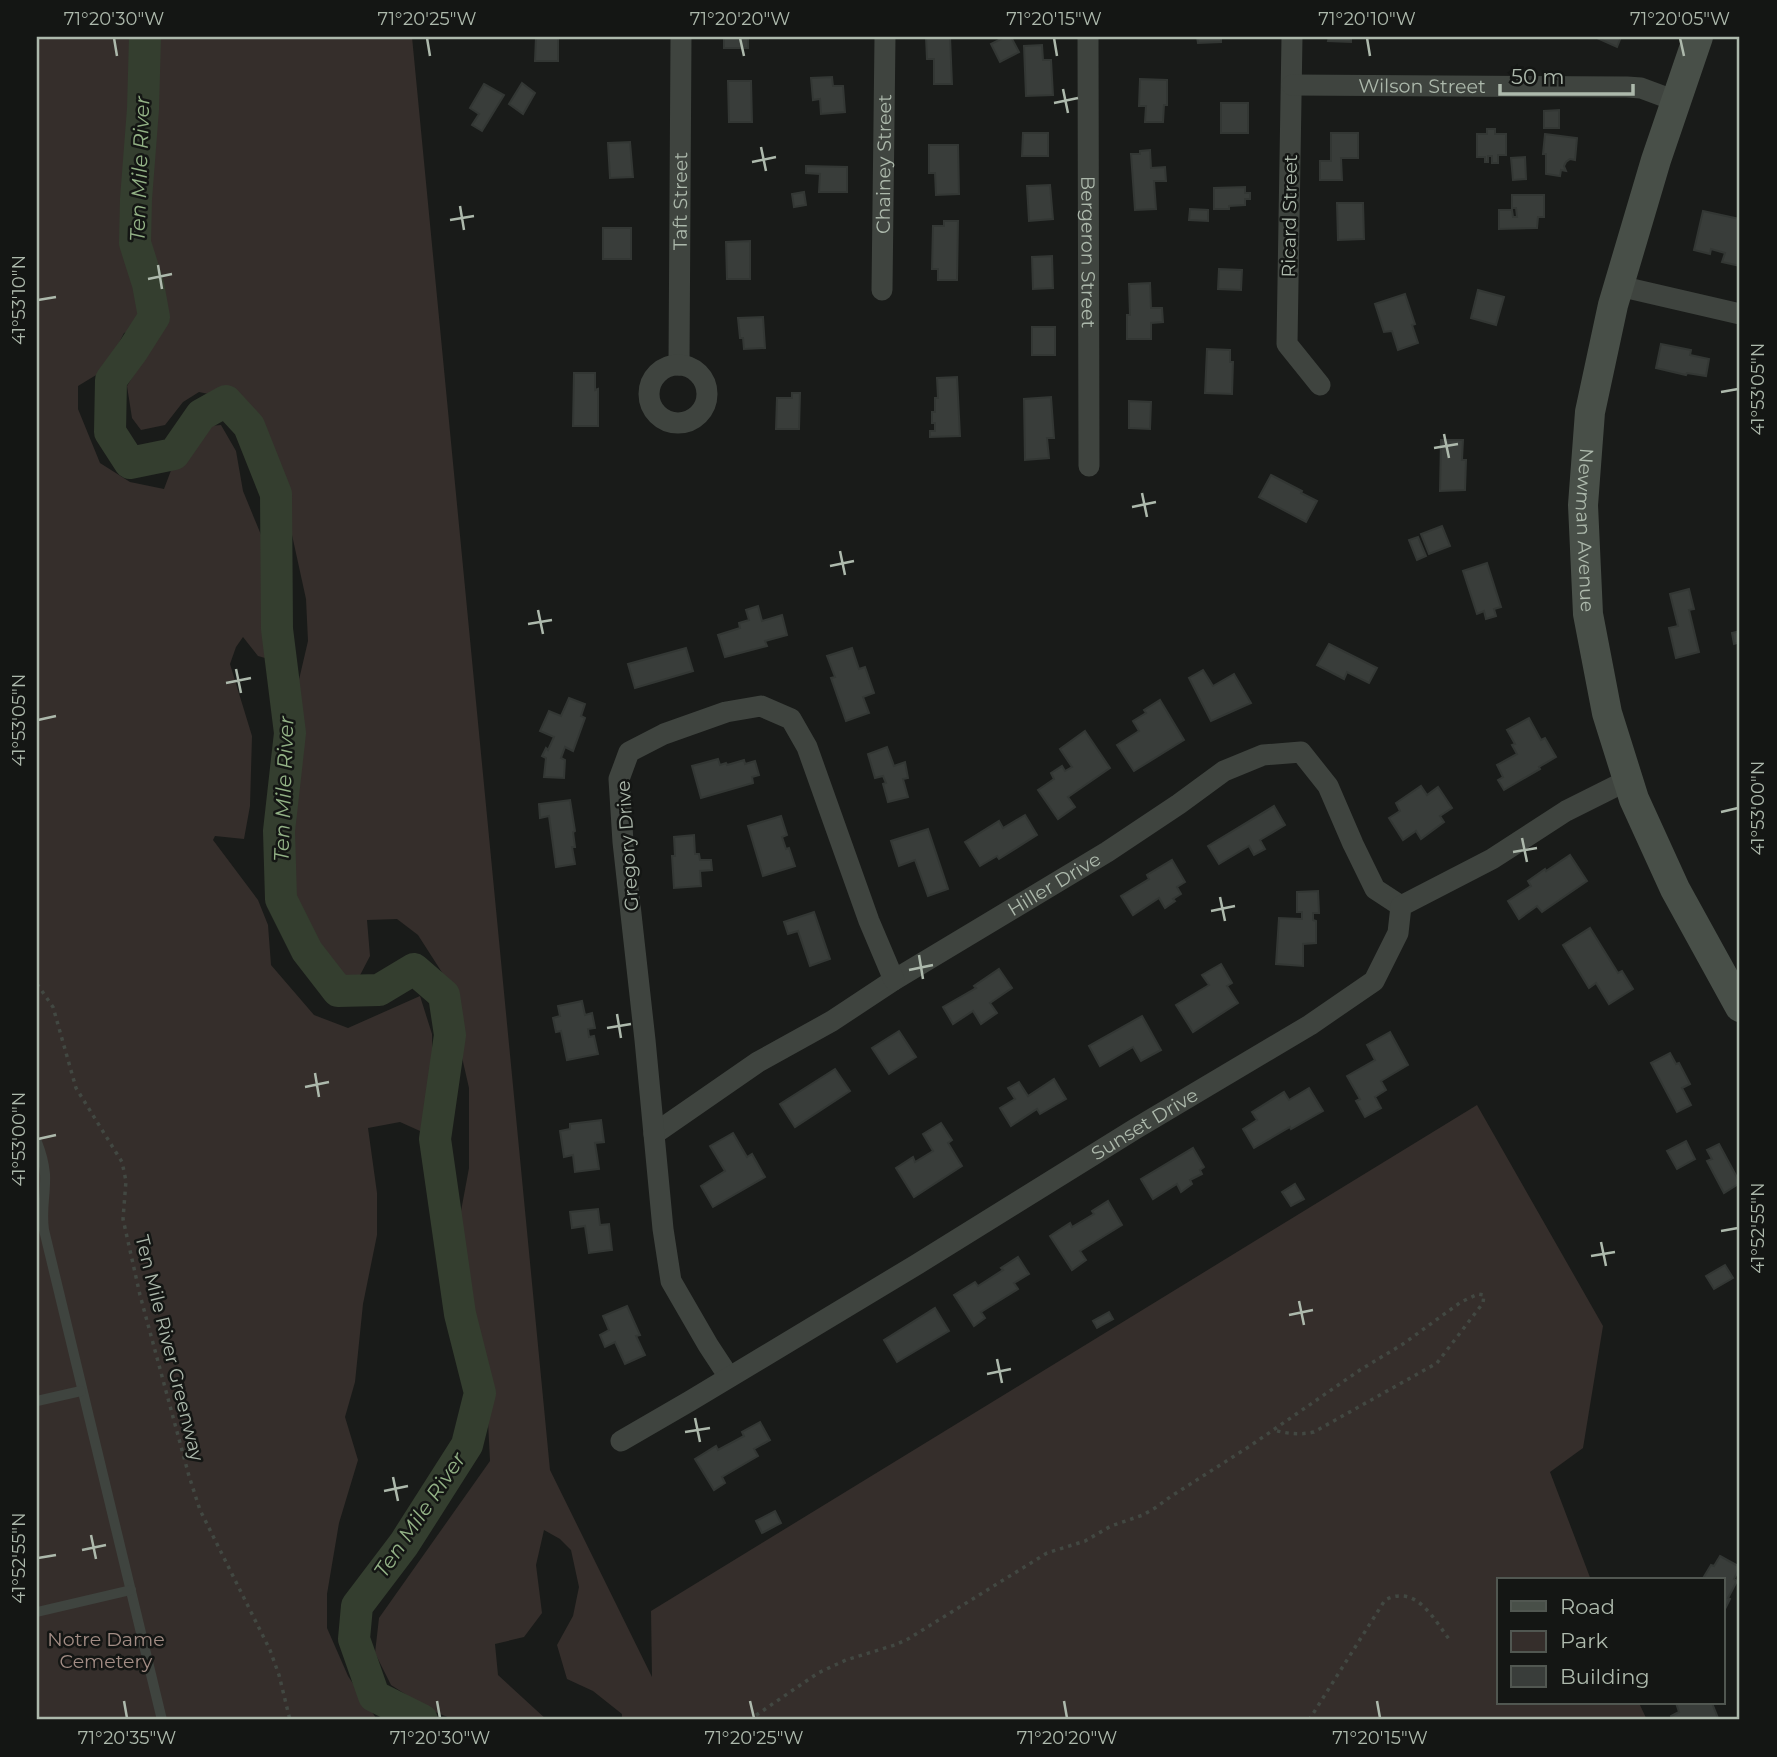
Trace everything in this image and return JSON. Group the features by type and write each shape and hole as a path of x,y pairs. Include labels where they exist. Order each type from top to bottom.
{"main road":[{"name":"Newman Avenue","path":"1698,37 1656,160 1619,286 1590,412 1583,505 1588,614 1608,713 1628,780 1675,889 1740,1007"}],"street":[{"name":"Taft Street","path":"679,365 681,37"},
{"name":"Chainey Street","path":"882,290 885,37"},
{"name":"Bergeron Street","path":"1088,37 1089,466"},
{"name":"Ricard Street","path":"1292,37 1287,344 1320,384"},
{"name":"Wilson Street","path":"1292,85 1627,87 1641,88 1676,101"},
{"path":"1619,286 1740,314"},
{"name":"Gregory Drive","path":"729,1377 671,1281 663,1228 623,842 619,779 629,752 664,734 726,712 761,706 790,719 807,747 869,921 894,980"},
{"name":"Hiller Drive","path":"654,1134 758,1062 831,1021 1107,852 1224,771 1263,755 1301,752 1328,786 1375,889 1401,906"},
{"path":"1401,906 1492,859 1566,811 1628,780"},
{"name":"Sunset Drive","path":"621,1441 1310,1025 1374,981 1398,933 1401,906"}],"lane":[{"path":"37,1142 45,1172 41,1189 44,1230 162,1720"},
{"path":"37,1401 81,1391"},
{"path":"37,1612 131,1590"}],"path":[{"name":"Ten Mile River Greenway","path":"37,984 53,1007 76,1088 122,1162 126,1181 123,1219 140,1295 189,1476 205,1521 270,1650 290,1720"},
{"path":"748,1720 818,1673 846,1660 908,1639 1047,1553 1084,1541 1111,1526 1143,1515 1461,1303 1478,1294 1484,1295 1483,1303 1437,1363 1314,1432 1299,1434 1274,1430"},
{"path":"1310,1720 1381,1605 1389,1598 1401,1595 1418,1601 1449,1639"}],"green space":[{"name":"Notre Dame Cemetery","path":"37,37 412,37 550,1470 652,1677 651,1611 1477,1105 1603,1326 1583,1448 1550,1472 1590,1578 1497,1578 1497,1704 1639,1704 1647,1720 622,1720 622,1714 593,1691 567,1679 557,1645 573,1616 579,1587 571,1550 560,1539 544,1530 536,1565 542,1613 524,1637 495,1644 498,1675 547,1720 455,1720 430,1710 391,1685 375,1653 379,1618 490,1461 485,1362 456,1238 469,1168 469,1088 443,974 418,935 397,919 367,920 370,956 357,981 350,987 322,974 303,943 292,904 293,751 298,684 308,641 306,599 287,512 267,489 250,415 233,399 199,392 183,402 165,425 141,430 132,418 127,386 149,350 151,340 144,326 124,333 106,369 78,386 78,409 100,463 130,482 164,489 187,428 221,425 236,451 243,491 266,547 280,638 265,658 258,656 243,637 230,664 252,736 250,806 244,839 215,836 213,840 258,900 268,925 271,965 314,1015 348,1028 420,996 432,1034 433,1105 429,1135 400,1122 368,1128 377,1193 377,1235 363,1304 355,1382 345,1417 358,1460 339,1523 327,1594 327,1628 348,1676 379,1720 37,1720"}],"building":[{"path":"536,37 558,37 558,61 535,61"},
{"path":"724,37 748,37 748,48 724,48"},
{"path":"926,37 950,37 952,84 934,84 934,59 927,59"},
{"path":"1011,37 1019,52 1000,62 991,44"},
{"path":"1197,37 1221,37 1221,42 1198,43"},
{"path":"1329,37 1351,37 1351,42 1328,41"},
{"path":"1595,37 1621,37 1617,47"},
{"path":"1042,45 1043,60 1051,60 1053,95 1026,96 1024,46"},
{"path":"832,77 833,86 843,86 845,112 821,114 820,99 813,100 811,78"},
{"path":"1140,79 1167,80 1167,105 1164,105 1163,122 1145,122 1146,106 1139,106"},
{"path":"728,81 751,81 752,122 729,122"},
{"path":"522,83 535,93 523,114 509,104"},
{"path":"484,84 504,95 482,131 472,125 479,114 470,108"},
{"path":"1221,103 1248,103 1248,133 1221,133"},
{"path":"1559,110 1559,128 1544,128 1544,111"},
{"path":"1487,129 1495,129 1495,134 1506,134 1506,155 1498,155 1498,163 1492,163 1492,156 1488,156 1488,162 1485,162 1485,157 1477,157 1477,134 1487,134"},
{"path":"1023,133 1048,133 1048,156 1022,156"},
{"path":"1331,133 1358,133 1358,158 1341,158 1342,180 1320,180 1320,161 1331,161"},
{"path":"1545,134 1577,138 1575,160 1566,162 1566,171 1561,170 1560,176 1546,174 1546,154 1543,154"},
{"path":"630,142 633,177 610,178 608,143"},
{"path":"929,145 958,145 959,194 936,195 935,173 929,173"},
{"path":"1150,150 1151,168 1165,167 1166,181 1154,181 1156,209 1135,210 1131,154"},
{"path":"1525,157 1526,179 1513,180 1511,158"},
{"path":"806,166 847,167 847,192 819,192 820,174 806,173"},
{"path":"1050,185 1053,219 1029,221 1027,186"},
{"path":"1245,187 1245,193 1250,193 1250,199 1245,199 1245,205 1214,209 1214,188"},
{"path":"804,192 806,205 794,207 792,194"},
{"path":"1512,195 1544,195 1544,217 1538,217 1537,228 1499,229 1499,210 1512,210 1513,217 1517,217 1516,208 1512,208"},
{"path":"1337,203 1363,203 1364,239 1338,240"},
{"path":"1190,209 1208,210 1208,221 1189,220"},
{"path":"1703,211 1740,219 1740,266 1722,262 1725,253 1711,249 1710,254 1694,250"},
{"path":"944,221 958,221 957,280 938,280 938,269 932,269 933,226 944,226"},
{"path":"603,228 631,228 631,259 603,259"},
{"path":"750,241 750,279 727,279 726,242"},
{"path":"1052,256 1053,288 1033,289 1032,257"},
{"path":"1219,269 1242,270 1241,290 1218,289"},
{"path":"1150,283 1151,308 1162,308 1163,322 1151,323 1151,339 1127,339 1127,315 1130,315 1129,284"},
{"path":"1478,290 1504,297 1496,325 1471,318"},
{"path":"1405,294 1418,343 1398,350 1392,331 1384,332 1375,304"},
{"path":"763,317 765,348 744,349 738,318"},
{"path":"1032,327 1055,327 1055,355 1032,355"},
{"path":"1661,344 1691,350 1690,355 1709,359 1706,376 1686,375 1656,368"},
{"path":"1207,349 1230,350 1230,362 1233,362 1232,394 1205,393"},
{"path":"574,373 595,373 598,426 573,426"},
{"path":"957,377 960,436 930,437 930,431 935,431 932,412 935,412 935,398 938,398 937,378"},
{"path":"792,393 800,393 799,429 776,429 777,398 792,398"},
{"path":"1051,397 1054,438 1047,438 1049,458 1025,460 1024,399"},
{"path":"1129,401 1151,402 1150,429 1129,428"},
{"path":"1441,440 1463,440 1462,460 1466,460 1465,490 1440,491"},
{"path":"1271,475 1317,501 1306,522 1259,497"},
{"path":"1442,526 1450,546 1429,554 1421,534"},
{"path":"1418,537 1426,556 1417,560 1409,540"},
{"path":"1487,563 1501,607 1494,609 1496,616 1486,619 1484,611 1477,614 1463,571"},
{"path":"1689,589 1694,609 1689,610 1699,652 1676,658 1669,628 1678,626 1670,594"},
{"path":"758,606 762,621 782,615 787,635 765,641 767,646 725,657 718,635 740,628 739,623 749,620 746,610"},
{"path":"1740,631 1740,642 1734,644 1732,633"},
{"path":"1329,644 1377,668 1369,683 1347,672 1344,679 1317,665"},
{"path":"686,648 693,671 635,688 628,664"},
{"path":"852,648 859,669 865,667 874,693 863,697 869,713 846,721 831,678 835,677 827,656"},
{"path":"1203,670 1213,686 1234,674 1251,703 1211,721 1189,678"},
{"path":"569,698 585,704 581,716 585,718 573,751 565,747 561,758 565,760 564,778 544,777 546,758 542,756 554,737 540,731 549,711 561,716"},
{"path":"1160,700 1184,740 1134,771 1117,745 1139,731 1133,721"},
{"path":"1529,718 1541,740 1545,738 1556,757 1504,790 1498,780 1503,777 1497,765 1517,754 1507,730"},
{"path":"1085,731 1110,768 1068,797 1075,807 1058,819 1038,790 1054,779 1051,773 1062,766 1065,771 1072,767 1060,749"},
{"path":"887,747 894,766 905,762 908,778 903,779 908,797 888,802 883,784 886,783 883,776 875,778 868,754"},
{"path":"718,759 720,765 744,760 745,764 755,761 759,775 752,777 753,783 701,798 692,766"},
{"path":"1421,786 1427,795 1438,787 1452,808 1440,816 1444,822 1421,839 1416,831 1403,840 1389,818 1400,811 1396,803"},
{"path":"570,800 575,831 575,847 572,847 575,864 556,867 549,816 540,818 539,804"},
{"path":"1274,806 1285,825 1260,840 1265,849 1254,855 1249,846 1219,864 1208,846"},
{"path":"1025,815 1037,835 999,859 997,856 980,866 965,842 999,821 1003,828"},
{"path":"781,816 787,835 782,837 795,866 763,876 748,826"},
{"path":"928,829 948,889 928,896 915,860 899,866 891,841"},
{"path":"694,835 695,854 699,854 700,860 711,860 712,870 700,871 701,886 674,888 674,837"},
{"path":"1570,855 1587,881 1542,912 1537,906 1519,919 1508,901 1531,886 1528,881"},
{"path":"1172,860 1185,882 1177,887 1181,894 1165,908 1159,898 1133,915 1121,896 1149,879 1147,875"},
{"path":"1318,891 1319,913 1313,913 1313,920 1316,921 1316,943 1303,944 1303,966 1276,964 1279,918 1302,919 1302,912 1297,912 1297,892"},
{"path":"814,912 830,959 810,966 798,931 788,934 784,922"},
{"path":"1590,928 1618,973 1622,971 1633,989 1609,1004 1596,983 1589,988 1563,945"},
{"path":"1221,964 1232,983 1227,986 1238,1003 1193,1032 1176,1005 1209,985 1202,975"},
{"path":"999,969 1012,988 990,1003 997,1013 981,1024 973,1011 953,1024 943,1007 976,988 974,986"},
{"path":"582,1001 585,1015 592,1013 595,1028 588,1029 589,1037 594,1036 598,1054 567,1060 561,1031 556,1032 553,1018 560,1016 558,1006"},
{"path":"1142,1016 1161,1050 1141,1061 1133,1047 1100,1066 1089,1046"},
{"path":"899,1031 916,1057 889,1074 872,1048"},
{"path":"1390,1032 1408,1065 1381,1081 1386,1090 1375,1097 1381,1108 1365,1117 1356,1101 1360,1099 1347,1076 1375,1060 1367,1045"},
{"path":"1670,1053 1676,1064 1679,1063 1690,1084 1682,1088 1691,1105 1677,1112 1651,1063"},
{"path":"835,1069 850,1091 795,1127 780,1104"},
{"path":"1054,1079 1066,1099 1040,1114 1037,1109 1011,1126 1000,1108 1015,1099 1008,1088 1019,1082 1028,1096"},
{"path":"1309,1088 1323,1111 1254,1148 1243,1129 1257,1120 1252,1112 1284,1092 1289,1100"},
{"path":"601,1120 604,1142 595,1143 599,1169 575,1172 573,1155 564,1157 560,1131 570,1129 570,1124"},
{"path":"941,1123 952,1140 948,1143 962,1166 914,1197 896,1168 913,1157 915,1162 933,1151 923,1134"},
{"path":"733,1133 747,1157 752,1154 765,1177 713,1207 701,1186 725,1171 710,1146"},
{"path":"1686,1141 1695,1159 1677,1169 1667,1151"},
{"path":"1719,1144 1740,1183 1724,1193 1707,1161 1712,1159 1707,1150"},
{"path":"1193,1148 1204,1167 1200,1170 1202,1174 1190,1180 1192,1184 1181,1192 1177,1184 1153,1199 1141,1179"},
{"path":"1295,1184 1304,1199 1291,1206 1282,1192"},
{"path":"1108,1201 1122,1225 1080,1251 1086,1260 1072,1270 1050,1236 1070,1223 1072,1227 1094,1214 1092,1211"},
{"path":"598,1209 600,1225 609,1224 612,1250 589,1253 585,1226 572,1228 570,1212"},
{"path":"1018,1257 1029,1274 1014,1283 1018,1289 981,1312 985,1318 974,1326 954,1295 975,1282 978,1286"},
{"path":"1725,1265 1733,1278 1714,1289 1706,1276"},
{"path":"627,1306 640,1335 636,1336 645,1355 625,1364 615,1342 605,1347 600,1335 609,1330 603,1316"},
{"path":"935,1308 949,1331 897,1362 884,1340"},
{"path":"1109,1312 1113,1319 1097,1328 1093,1321"},
{"path":"760,1422 770,1440 754,1449 758,1456 722,1477 725,1483 714,1490 695,1459 716,1446 718,1450 744,1436 742,1432"},
{"path":"775,1511 781,1523 762,1533 756,1521"},
{"path":"1720,1556 1740,1567 1724,1611 1724,1578 1703,1578 1711,1565 1714,1566"},
{"path":"1676,1704 1712,1704 1718,1718 1672,1720 1671,1716 1679,1712"}],"waterway":[{"name":"Ten Mile River","path":"145,37 135,243 148,284 154,317 111,380 110,432 130,463 174,454 201,415 226,401 249,426 276,494 277,629 290,733 279,831 281,899 307,951 338,991 379,990 414,969 444,995 450,1035 435,1139 460,1314 480,1393 467,1445 404,1544 357,1606 354,1639 374,1696 422,1720"}]}
